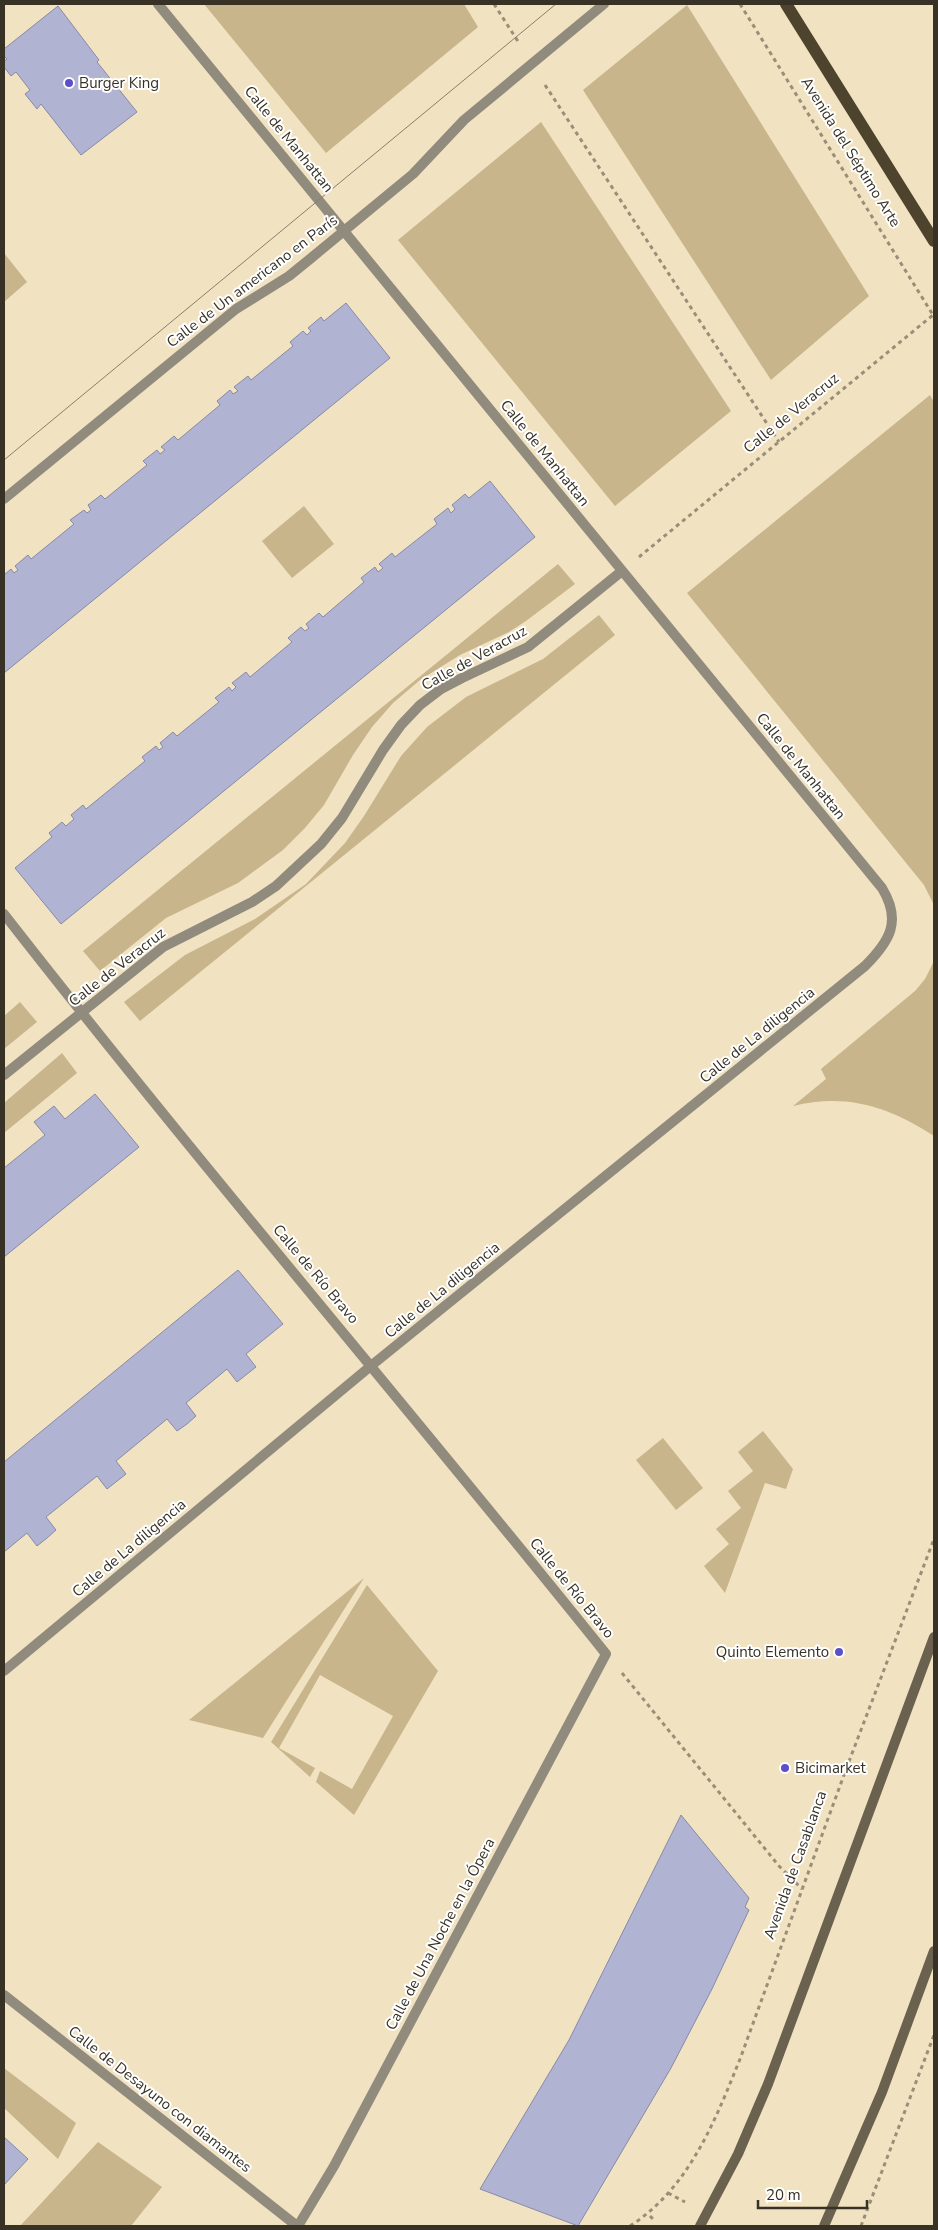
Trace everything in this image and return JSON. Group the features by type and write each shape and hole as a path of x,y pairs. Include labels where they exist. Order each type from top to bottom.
{"main road":[{"name":"Avenida del Séptimo Arte","path":"786,4 934,241"},
{"path":"700,2226 738,2154 768,2084 934,1637"},
{"path":"824,2226 882,2092 934,1952"}],"street":[{"name":"Calle de Manhattan","path":"158,4 882,888 893,917 892,928"},
{"name":"Calle de Un americano en París","path":"4,499 236,309 289,276 413,174 464,120 604,4"},
{"name":"Calle de Veracruz","path":"4,1075 163,947 252,902 276,886 298,867 332,831 342,818 383,750 401,725 420,705 456,682 528,647 622,571"},
{"name":"Calle de Río Bravo","path":"4,914 81,1013 372,1365 606,1654"},
{"name":"Calle de La diligencia","path":"4,1671 372,1365 866,966 884,945 892,928"},
{"name":"Calle de Una Noche en la Ópera","path":"298,2226 327,2179 606,1654"},
{"name":"Calle de Desayuno con diamantes","path":"4,1995 298,2226"}],"path":[{"path":"494,4 531,64 779,442"},
{"name":"Avenida del Séptimo Arte","path":"740,4 934,316"},
{"name":"Calle de Veracruz","path":"622,571 934,316"},
{"name":"Avenida de Casablanca","path":"630,2226 647,2214 668,2193 688,2168 718,2113 934,1539"},
{"path":"632,1685 779,1866 802,1889"},
{"path":"861,2226 934,2036"},
{"path":"668,2193 677,2198"},
{"path":"650,2216 654,2220"}],"shaded area":[{"path":"204,4 464,4 478,27 326,153"},
{"path":"687,5 869,296 771,380 583,90"},
{"path":"541,122 731,411 615,506 398,240"},
{"path":"4,253 27,282 4,302"},
{"path":"930,395 934,402 934,905 924,885 687,593"},
{"path":"304,506 334,544 292,578 262,541"},
{"path":"558,564 575,584 509,632 460,655 420,680 393,703 372,727 353,755 324,805 283,850 238,883 166,918 100,971 83,951"},
{"path":"599,615 615,635 140,1021 124,1002 185,955 255,919 306,884 345,843 401,756 427,727 466,697 543,659"},
{"path":"934,961 934,1136 901,1117 867,1105 831,1101 793,1106 826,1079 821,1069 915,991 925,979"},
{"path":"20,1002 37,1022 4,1049 4,1016"},
{"path":"62,1053 77,1073 4,1133 4,1103"},
{"path":"763,1431 793,1469 786,1489 765,1483 725,1593 704,1566 729,1544 716,1529 741,1508 728,1491 753,1471 738,1452"},
{"path":"663,1438 703,1488 676,1510 636,1460"},
{"path":"364,1578 263,1738 189,1720"},
{"path":"367,1585 438,1671 354,1815 316,1782 320,1771 352,1789 393,1716 320,1675 279,1748 315,1768 310,1777 271,1742"},
{"path":"4,2068 76,2123 58,2159 4,2108"},
{"path":"98,2142 162,2187 131,2226 20,2226"}],"building":[{"name":"Burger King","path":"58,6 99,60 97,62 137,112 81,155 41,104 37,109 25,94 30,90 16,72 11,76 4,67 4,61 7,59 4,56 4,49"},
{"path":"346,303 390,358 4,673 4,575 11,569 14,573 18,570 15,566 28,555 31,559 74,524 70,520 84,510 87,513 91,510 88,505 101,495 105,499 147,465 143,461 157,450 160,454 165,450 161,447 174,436 178,440 220,405 217,401 230,390 233,394 238,391 234,387 248,376 251,380 293,346 290,342 303,331 307,335 311,331 308,328 321,317 324,321"},
{"path":"490,481 535,537 61,924 15,868 52,837 49,833 62,822 66,826 74,819 71,815 83,805 86,809 145,761 142,757 156,746 159,750 163,747 160,743 173,732 177,736 219,702 215,698 229,687 232,691 236,687 232,683 246,672 250,677 292,642 288,638 301,627 305,631 309,628 306,624 319,613 323,617 364,582 361,578 375,567 378,572 383,568 379,564 392,553 395,557 437,524 434,519 448,508 451,513 455,509 452,505 465,494 469,498"},
{"path":"95,1094 139,1147 4,1257 4,1168 45,1135 34,1122 54,1106 65,1119"},
{"path":"238,1270 283,1324 246,1354 256,1367 237,1382 227,1369 186,1403 196,1416 187,1424 177,1431 167,1419 116,1461 126,1474 107,1489 97,1476 46,1517 56,1530 47,1538 37,1546 27,1533 4,1552 4,1462"},
{"path":"681,1815 749,1898 745,1907 749,1910 712,1989 671,2068 578,2226 480,2189 569,2040"},
{"path":"4,2137 28,2159 4,2185"}],"tram line":[{"path":"4,460 556,4"}],"place":[{"name":"Burger King","path":"69,83"},
{"name":"Quinto Elemento","path":"839,1652"},
{"name":"Bicimarket","path":"785,1768"}]}
